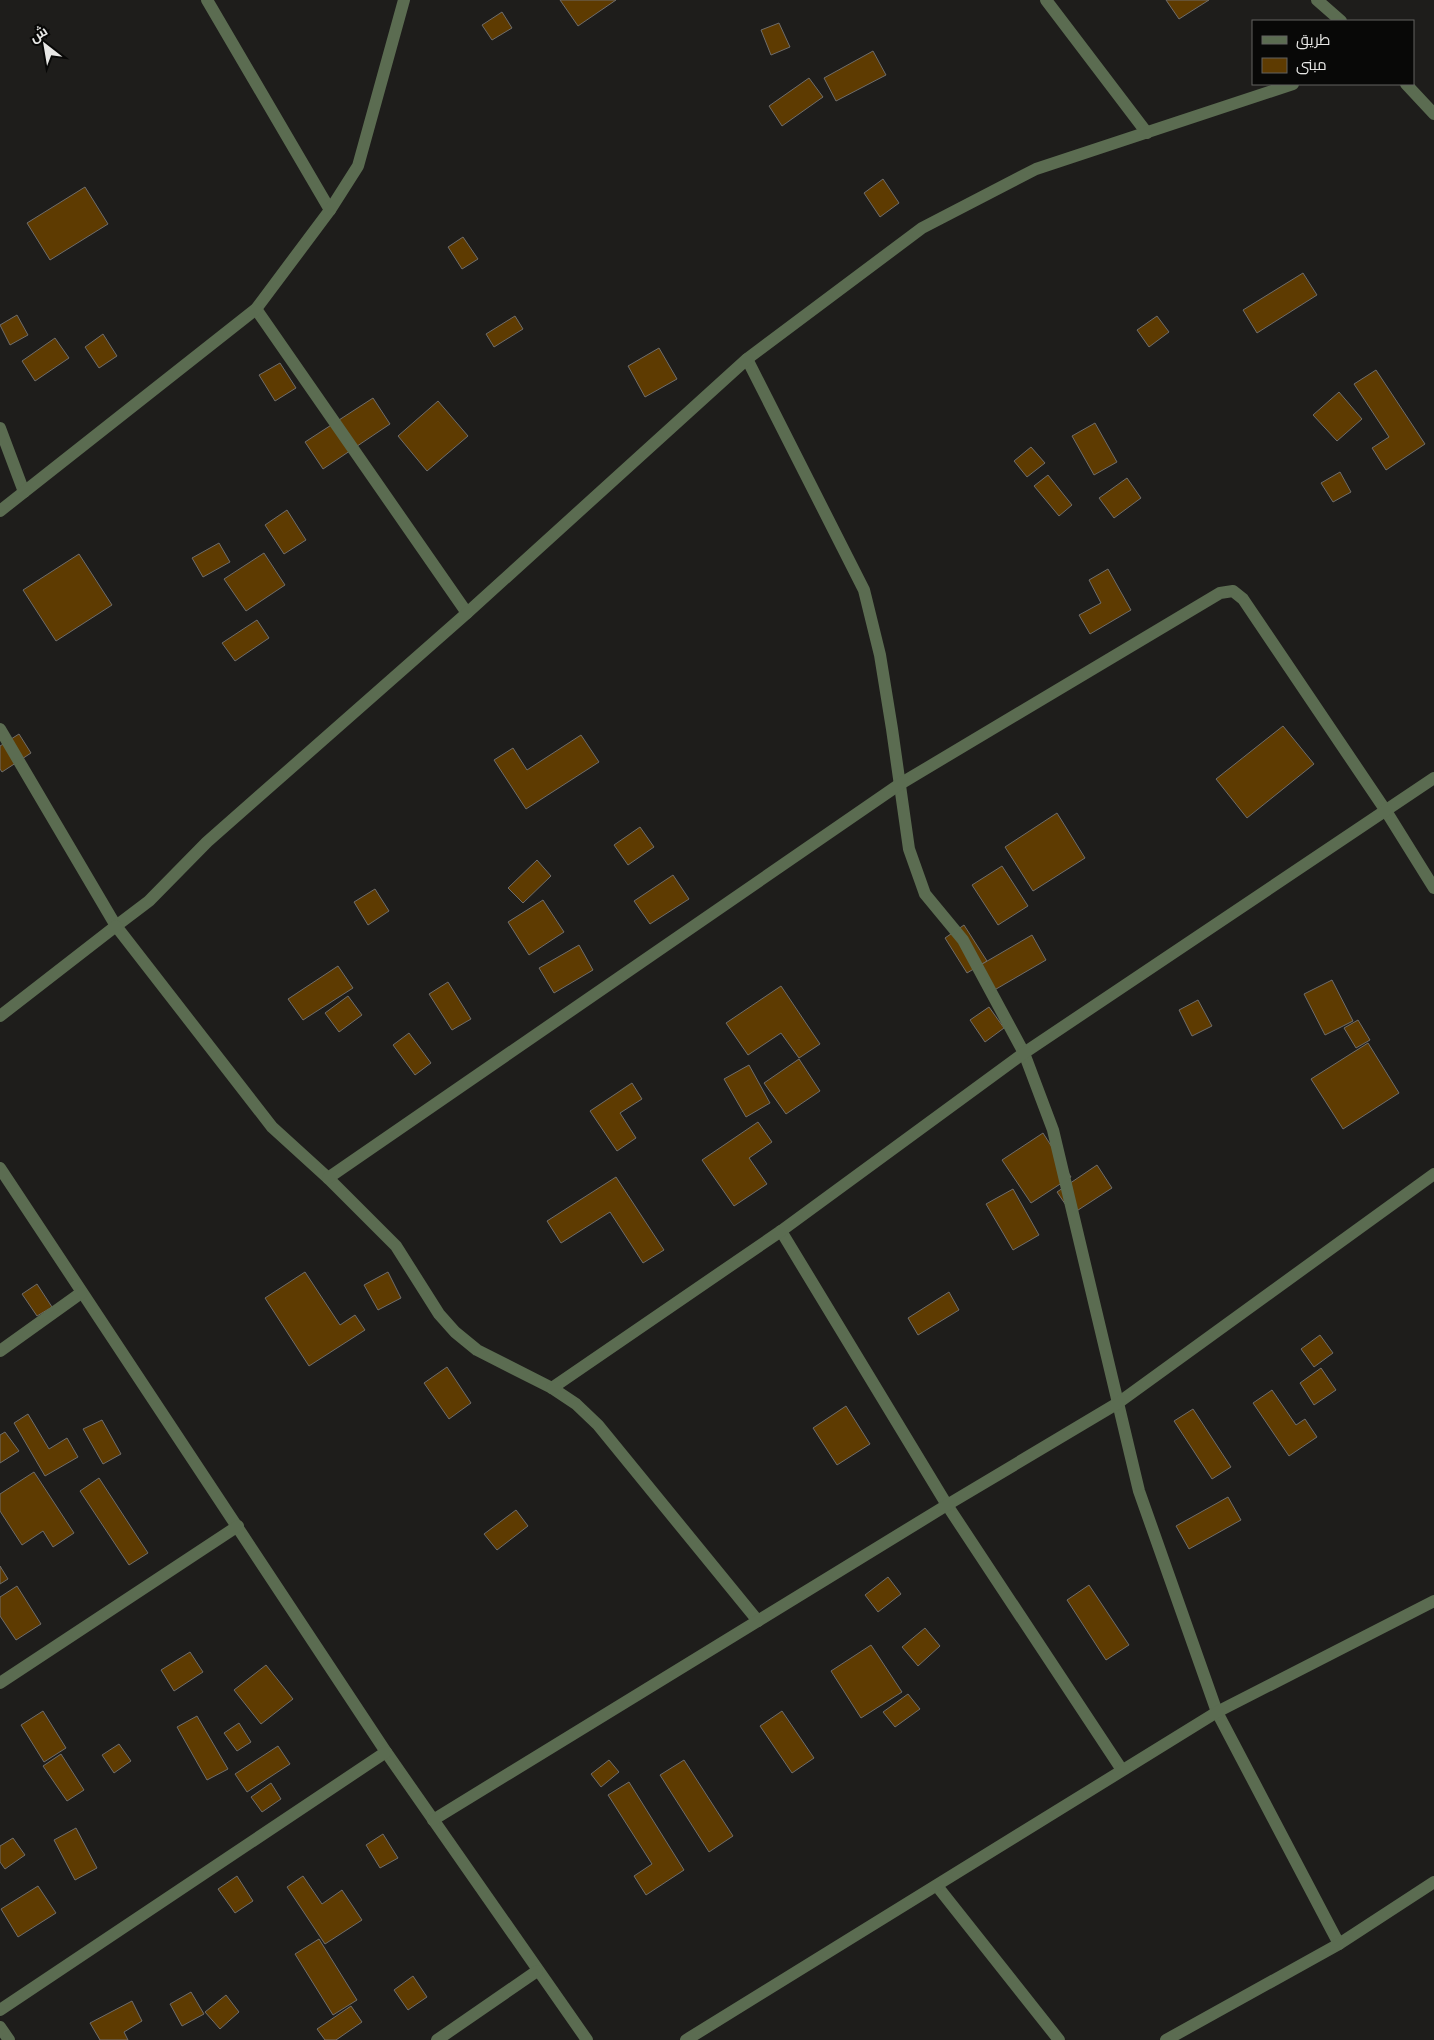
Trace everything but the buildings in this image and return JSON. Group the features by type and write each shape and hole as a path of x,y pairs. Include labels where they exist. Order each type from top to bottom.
{"street":[{"path":"207,0 330,210"},
{"path":"0,511 256,309 330,210 358,166 404,0"},
{"path":"1046,0 1146,133"},
{"path":"1317,0 1340,20"},
{"path":"0,1016 149,901 208,842 467,613 747,358 922,228 1036,169 1290,85"},
{"path":"1407,85 1434,114"},
{"path":"256,309 467,613"},
{"path":"747,358 864,590 880,655 909,849 925,894 964,940 1024,1053 1053,1130 1139,1491 1217,1712 1339,1944"},
{"path":"0,428 24,492"},
{"path":"328,1178 900,784 1220,593 1233,591 1243,599 1386,810 1434,888"},
{"path":"0,729 116,926 272,1127 328,1178 396,1246 439,1314 456,1332 476,1350 552,1388 576,1404 598,1426 758,1621"},
{"path":"552,1388 781,1231 1024,1053 1434,778"},
{"path":"0,1168 386,1752 587,2040"},
{"path":"433,1820 947,1505 1118,1403 1434,1174"},
{"path":"781,1231 947,1505 1122,1770"},
{"path":"0,1351 81,1293"},
{"path":"0,1683 238,1526"},
{"path":"686,2040 1217,1712 1434,1601"},
{"path":"0,2010 386,1752"},
{"path":"1166,2040 1339,1944 1434,1882"},
{"path":"937,1886 1059,2040"},
{"path":"437,2040 538,1971"},
{"path":"0,2027 9,2040"}]}
